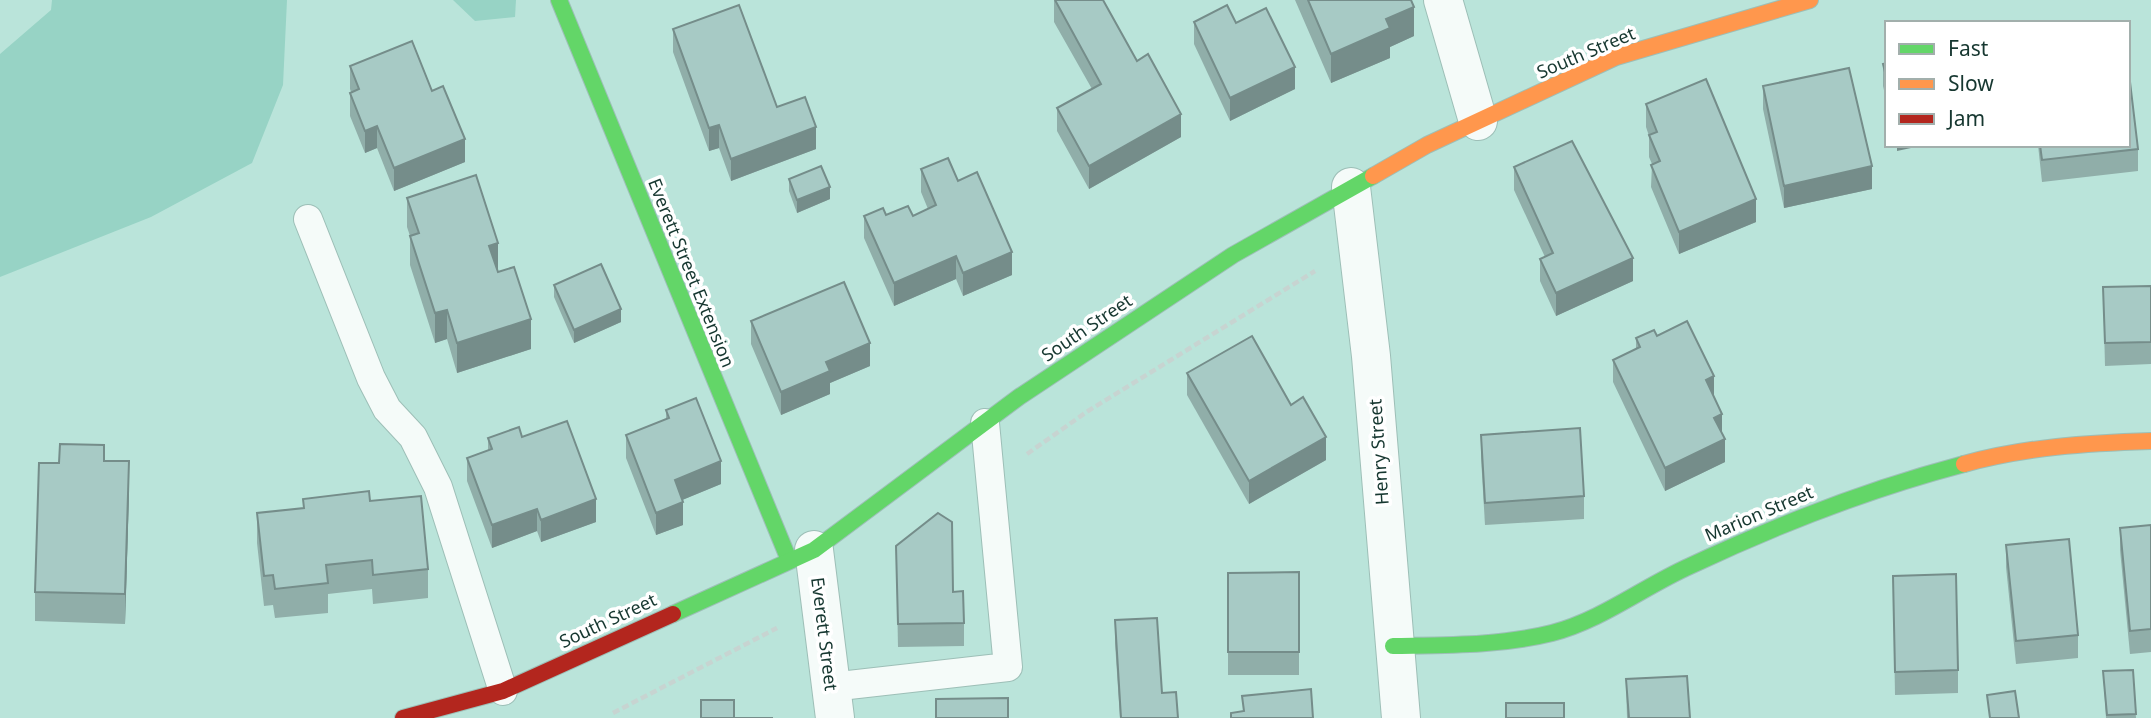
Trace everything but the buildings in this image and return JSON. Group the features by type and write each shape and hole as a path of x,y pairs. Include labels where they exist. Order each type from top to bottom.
{"main road":[{"name":"Everett Street Extension","path":"559,0 801,555"},
{"name":"South Street","path":"403,718 503,691 801,555 985,423 1233,255 1427,145 1616,57 1810,0"},
{"name":"Marion Street","path":"1393,646 1470,643 1531,636 1570,627 1615,609 1683,569 1792,518 1926,472 2030,450 2151,441"}],"street":[{"path":"1444,0 1478,121"},
{"name":"Henry Street","path":"1351,187 1371,356 1401,718"},
{"name":"Everett Street","path":"801,555 833,703"}],"lane":[{"path":"308,219 371,378 387,409 413,437 438,487 503,691"},
{"path":"833,703 1008,667 985,423"}],"path":[{"path":"990,481 1088,411 1322,267"},
{"path":"613,713 781,626"}],"green space":[{"path":"52,0 287,0 283,85 252,163 151,217 0,277 0,54 51,10"},
{"path":"453,0 516,0 515,17 475,21"}],"traffic: fast":[{"path":"559,0 789,560"},
{"path":"673,614 814,550 1019,397 1233,255 1373,176"},
{"path":"1393,646 1493,643 1552,633 1605,612 1673,574 1757,536 1859,496 1964,464"}],"traffic: slow":[{"path":"1373,176 1427,145 1616,57 1810,0"},
{"path":"1964,464 2057,447 2151,441"}],"traffic: jam":[{"path":"403,718 503,691 673,614"}]}
